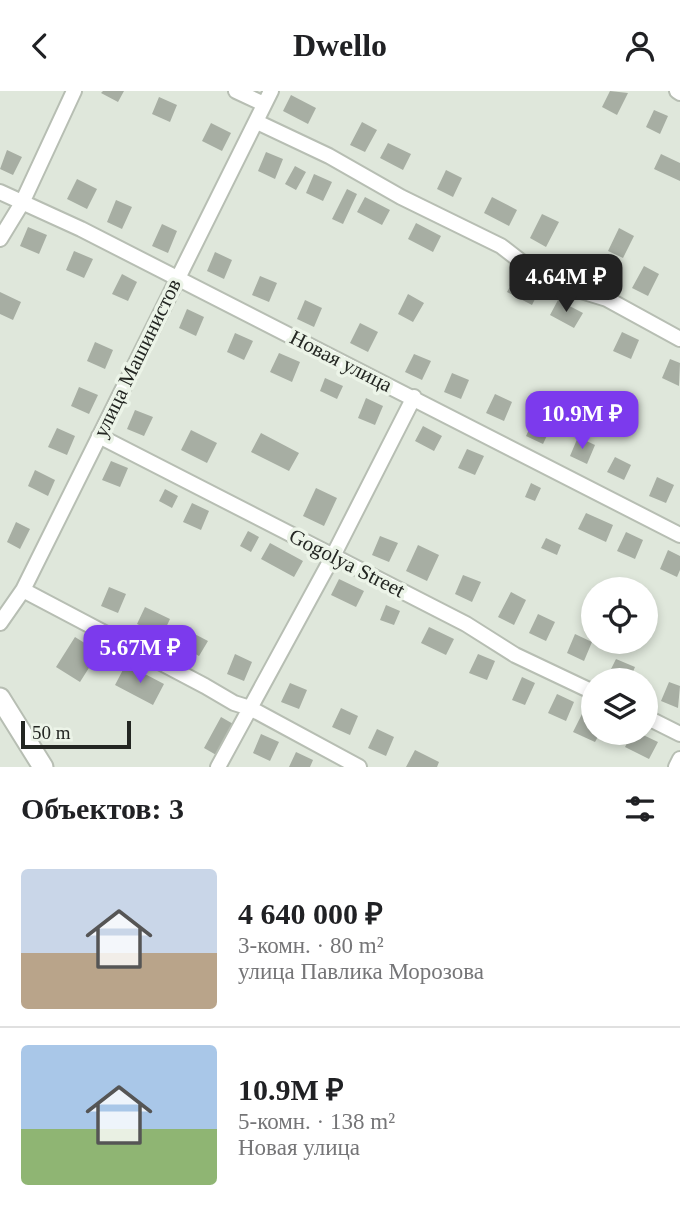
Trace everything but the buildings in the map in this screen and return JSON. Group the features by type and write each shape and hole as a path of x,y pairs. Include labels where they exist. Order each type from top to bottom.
{"street":[{"path":"0,239 22,203 74,91"},
{"path":"236,91 267,97"},
{"name":"улица Машинистов","path":"0,623 23,590 176,278 257,122 267,97"},
{"path":"257,122 329,156 401,197 501,246 523,263 581,291 607,299 680,339"},
{"name":"Новая улица","path":"0,192 81,229 680,535"},
{"path":"218,767 333,556 414,397"},
{"name":"Gogolya Street","path":"99,436 466,624 514,655 581,686"},
{"path":"23,590 359,767"},
{"path":"0,698 43,767"},
{"path":"658,723 680,734"},
{"path":"676,767 680,759"}]}
